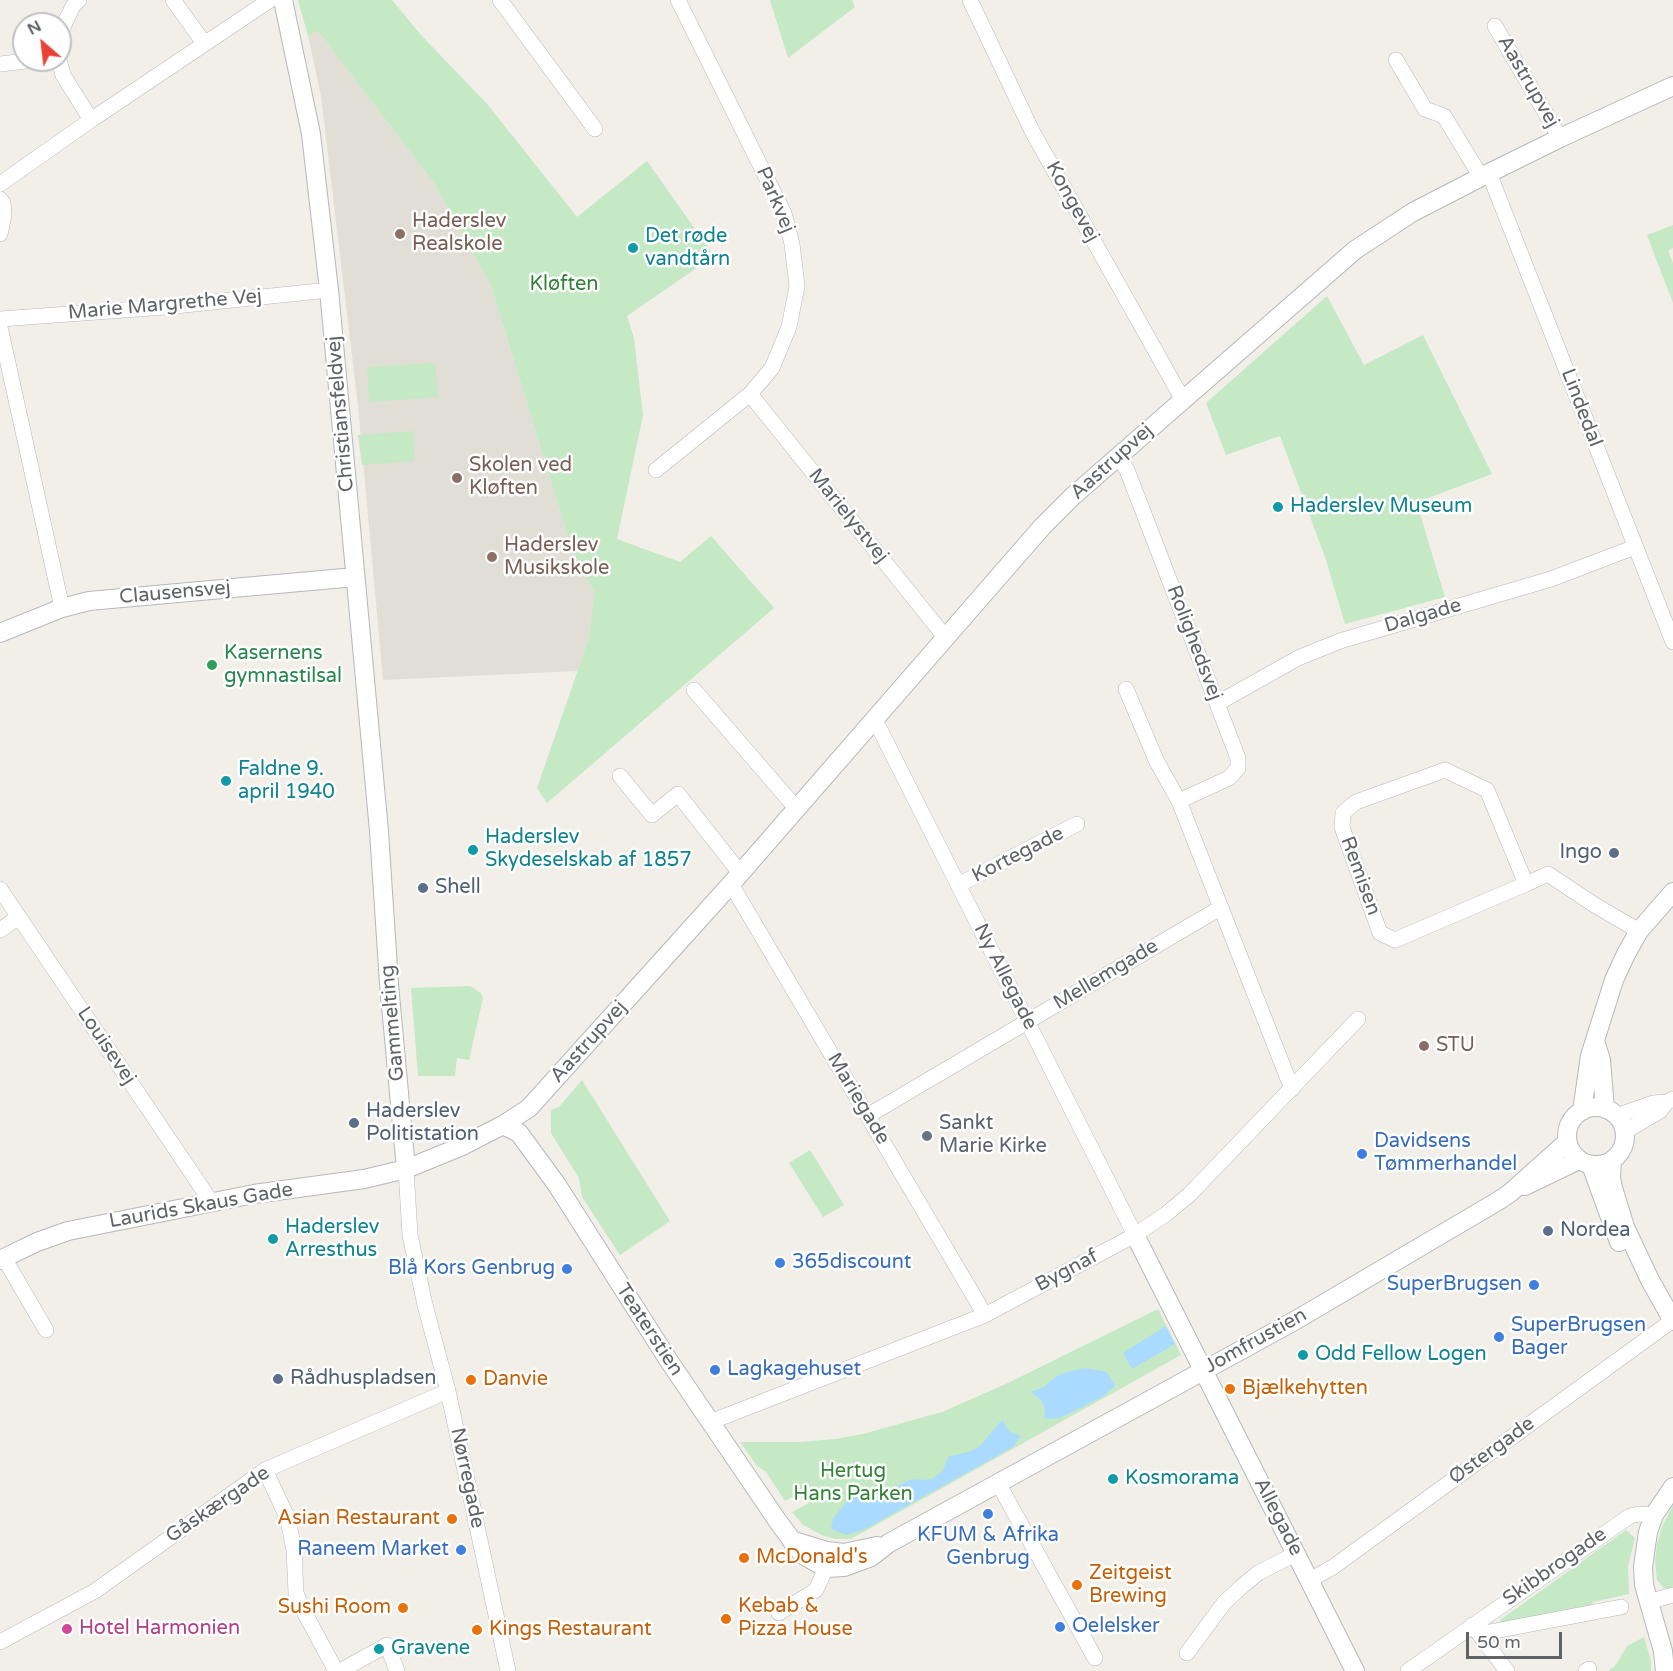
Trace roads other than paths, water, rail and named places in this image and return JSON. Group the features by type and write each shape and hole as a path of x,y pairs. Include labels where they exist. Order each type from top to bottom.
{"street":[{"path":"70,12 79,0"},
{"path":"173,0 204,43"},
{"path":"0,184 270,0"},
{"name":"Christiansfeldvej","path":"283,0 311,135 329,290 379,831"},
{"path":"500,0 595,129"},
{"name":"Parkvej","path":"656,470 750,394 772,368 789,327 797,286 792,244 784,213 678,0"},
{"name":"Kongevej","path":"970,0 1032,131 1183,399"},
{"name":"Aastrupvej","path":"1495,26 1560,138"},
{"path":"1396,60 1425,110 1444,116 1485,175"},
{"path":"62,72 91,120"},
{"name":"Aastrupvej","path":"406,1168 460,1146 503,1125 529,1108 736,878 1042,527 1118,456 1354,250 1413,212 1560,138 1673,86"},
{"name":"Lindedal","path":"1485,175 1673,642"},
{"path":"0,199 3,203 4,215 0,234"},
{"name":"Marie Margrethe Vej","path":"0,319 165,307 329,290"},
{"path":"0,327 62,608"},
{"name":"Marielystvej","path":"750,394 945,638"},
{"name":"Rolighedsvej","path":"1118,456 1127,470 1238,758 1238,768 1229,778 1179,801"},
{"name":"Dalgade","path":"1218,703 1298,658 1340,641 1551,579 1635,547"},
{"name":"Clausensvej","path":"0,633 62,608 88,601 355,577"},
{"path":"1126,689 1157,762 1179,801 1292,1089"},
{"path":"694,690 796,808"},
{"name":"Ny Allegade","path":"874,718 1135,1235"},
{"name":"Remisen","path":"1526,884 1487,790 1445,770 1356,802 1343,813 1342,827 1380,933 1395,939 1526,884 1548,874 1639,931"},
{"path":"620,776 652,815 678,794 736,878"},
{"name":"Kortegade","path":"958,885 1077,824"},
{"name":"Gammelting","path":"379,831 410,1234 422,1285"},
{"name":"Mariegade","path":"736,878 868,1115 985,1315"},
{"name":"Louisevej","path":"0,889 212,1203"},
{"path":"1596,1042 1622,1148 1612,1160 1598,1165 1585,1162 1573,1155 1567,1142 1569,1125 1582,1111 1590,1056 1614,980 1639,931 1673,892"},
{"name":"Mellemgade","path":"868,1115 1220,908"},
{"path":"0,930 19,917"},
{"name":"Bygnaf","path":"710,1422 985,1315 1135,1235 1189,1195 1358,1019"},
{"path":"1582,1111 1597,1108 1615,1119 1660,1111 1670,1100"},
{"name":"Teaterstien","path":"503,1125 519,1133 556,1185 669,1361 791,1540"},
{"name":"Jomfrustien","path":"1510,1193 1567,1142"},
{"path":"1612,1160 1611,1178 1625,1227 1671,1318"},
{"path":"1585,1162 1634,1274 1671,1318"},
{"name":"Jomfrustien","path":"826,1568 844,1568 858,1564 889,1543 1296,1320 1510,1193 1585,1162"},
{"name":"Laurids Skaus Gade","path":"2,1259 37,1242 68,1231 254,1194 364,1179 406,1168"},
{"name":"Allegade","path":"1135,1235 1355,1671"},
{"path":"2,1259 46,1330"},
{"name":"Nørregade","path":"422,1285 448,1391 508,1671"},
{"name":"Østergade","path":"1310,1580 1333,1567 1671,1318"},
{"name":"Gåskærgade","path":"0,1642 95,1591 266,1470 448,1391"},
{"path":"266,1470 288,1519 294,1550 296,1593 338,1671 387,1645 397,1671"},
{"path":"998,1483 1095,1658"},
{"path":"1665,1671 1663,1651 1644,1585 1644,1558 1648,1532 1654,1515 1673,1487"},
{"name":"Skibbrogade","path":"1475,1630 1629,1516 1654,1515"},
{"path":"779,1614 816,1590 826,1568 803,1556 791,1540"},
{"name":"Jomfrustien","path":"791,1540 827,1551 844,1553 889,1543"},
{"path":"1187,1653 1224,1603 1240,1588 1258,1573 1297,1553"},
{"path":"1648,1602 1673,1595"},
{"name":"Skibbrogade","path":"1475,1630 1621,1607"},
{"path":"1408,1671 1475,1630 1507,1671"}],"water":[{"path":"1166,1326 1175,1344 1132,1369 1123,1353"},
{"path":"1085,1368 1107,1372 1115,1386 1102,1397 1062,1417 1044,1418 1045,1410 1042,1401 1031,1392 1044,1387 1063,1373"},
{"path":"1002,1420 1010,1432 1021,1436 1013,1447 863,1530 846,1535 831,1529 833,1519 850,1497 865,1491 895,1487 912,1479 932,1479 943,1471 948,1457 972,1451 980,1446"}],"place":[{"name":"Haderslev Realskole","path":"400,234"},
{"name":"Det røde vandtårn","path":"633,248"},
{"name":"Skolen ved Kløften","path":"457,478"},
{"name":"Haderslev Museum","path":"1278,507"},
{"name":"Haderslev Musikskole","path":"492,557"},
{"name":"Kasernens gymnastilsal","path":"212,665"},
{"name":"Faldne 9. april 1940","path":"226,781"},
{"name":"Haderslev Skydeselskab af 1857","path":"473,850"},
{"name":"Ingo","path":"1614,853"},
{"name":"Shell","path":"423,888"},
{"name":"STU","path":"1424,1046"},
{"name":"Haderslev Politistation","path":"354,1123"},
{"name":"Sankt Marie Kirke","path":"927,1136"},
{"name":"Davidsens Tømmerhandel","path":"1362,1154"},
{"name":"Nordea","path":"1548,1231"},
{"name":"Haderslev Arresthus","path":"273,1239"},
{"name":"365discount","path":"780,1263"},
{"name":"Blå Kors Genbrug","path":"567,1269"},
{"name":"SuperBrugsen","path":"1534,1285"},
{"name":"SuperBrugsen Bager","path":"1499,1337"},
{"name":"Odd Fellow Logen","path":"1303,1355"},
{"name":"Lagkagehuset","path":"715,1370"},
{"name":"Rådhuspladsen","path":"278,1379"},
{"name":"Danvie","path":"471,1380"},
{"name":"Bjælkehytten","path":"1230,1389"},
{"name":"Kosmorama","path":"1113,1479"},
{"name":"KFUM & Afrika Genbrug","path":"988,1514"},
{"name":"Asian Restaurant","path":"452,1519"},
{"name":"Raneem Market","path":"461,1550"},
{"name":"McDonald's","path":"744,1558"},
{"name":"Zeitgeist Brewing","path":"1077,1585"},
{"name":"Sushi Room","path":"403,1608"},
{"name":"Kebab & Pizza House","path":"726,1619"},
{"name":"Oelelsker","path":"1060,1627"},
{"name":"Hotel Harmonien","path":"67,1629"},
{"name":"Kings Restaurant","path":"477,1630"},
{"name":"Gravene","path":"379,1649"}],"park label":[{"name":"Kløften","path":"564,285"},
{"name":"Hertug Hans Parken","path":"853,1484"}]}
